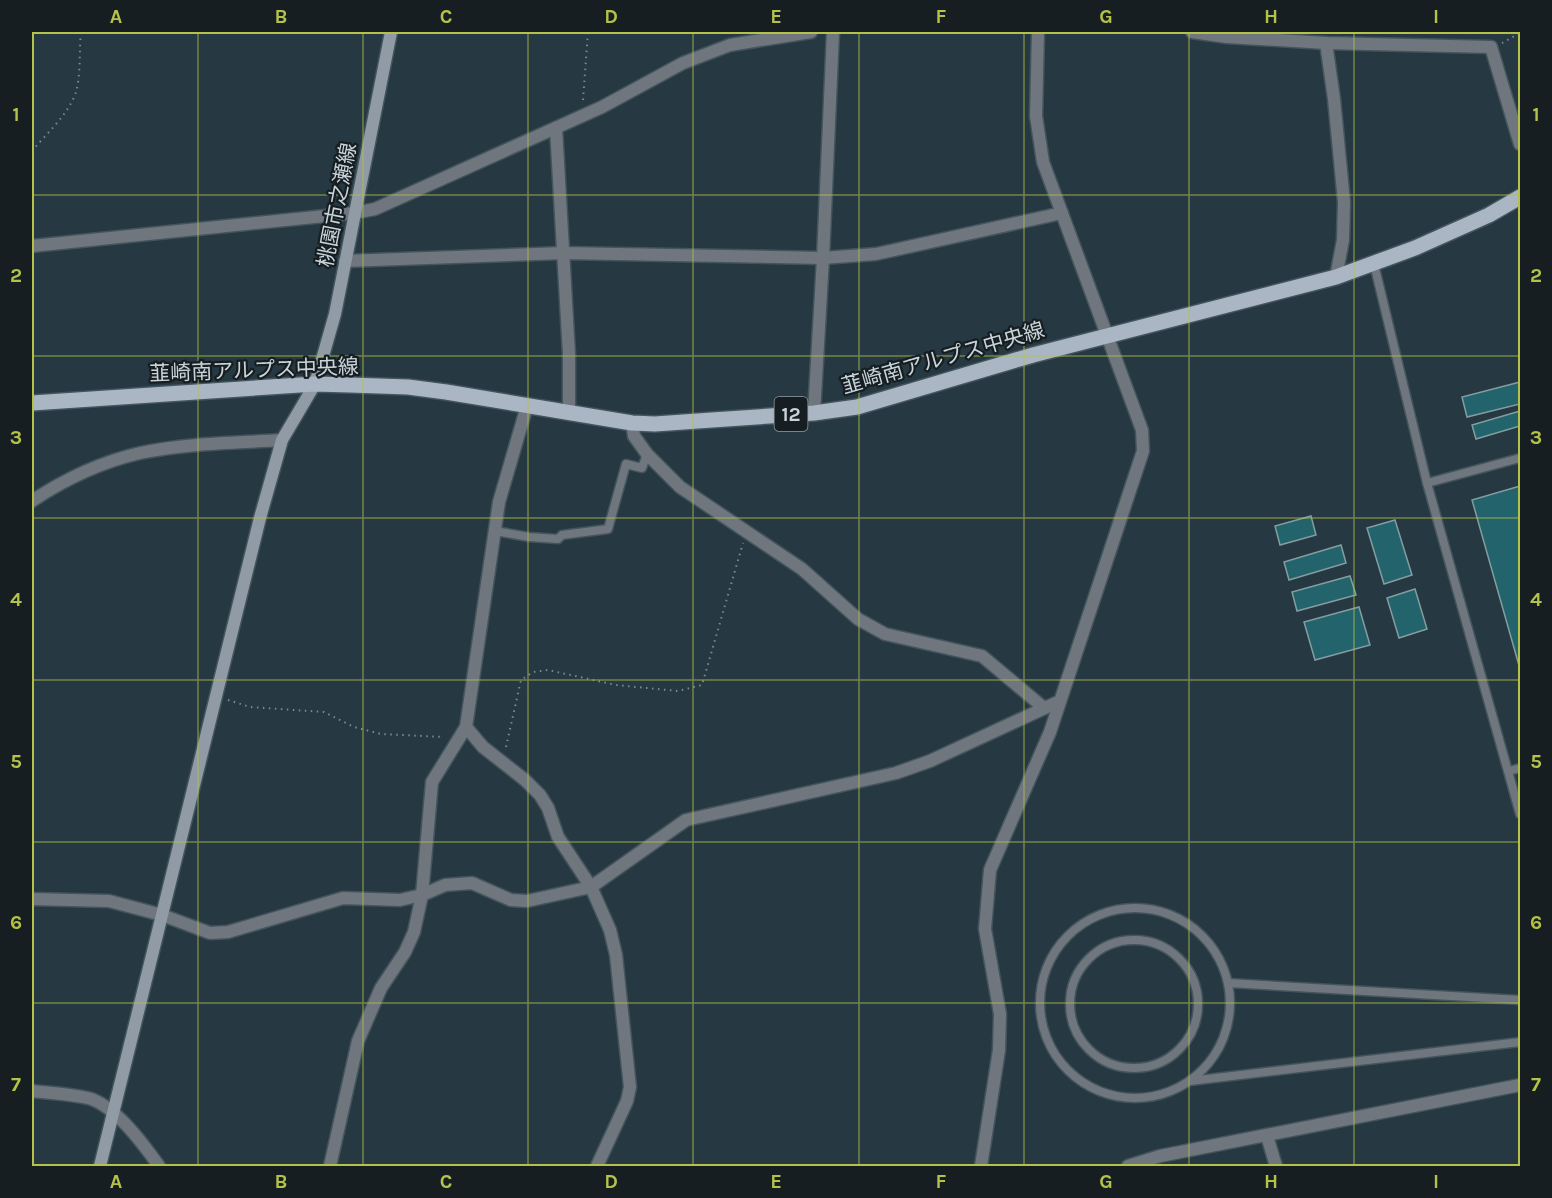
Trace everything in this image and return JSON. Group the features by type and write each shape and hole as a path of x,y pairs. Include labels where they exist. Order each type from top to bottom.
{"main road":[{"name":"韮崎南アルプス中央線","path":"32,403 315,384 408,387 632,423 655,424 814,413 857,407 1107,334 1336,277 1374,264 1489,215 1521,197"}],"street":[{"name":"桃園市之瀬線","path":"100,1167 260,518 282,440 315,384 335,314 391,32"},
{"path":"32,246 375,209 582,117 683,63 730,45 811,32"},
{"path":"814,413 833,32"},
{"path":"981,1167 999,1038 1000,1014 986,928 990,870 1050,732 1143,451 1142,430 1043,162 1036,116 1038,32"},
{"path":"1192,32 1227,37 1326,43 1491,47 1521,144"},
{"path":"1326,43 1335,99 1344,202 1343,240 1336,277"},
{"path":"556,128 564,253 569,414"},
{"path":"345,261 564,253 823,258 876,254 1062,213"},
{"path":"330,1167 358,1041 381,988 405,952 414,932 422,895 432,782 466,727 499,502 527,406"},
{"path":"632,423 634,436 647,454 680,487 802,569 858,619 885,634 982,656 1044,708"},
{"path":"32,501 59,483 95,467 140,453 180,446 282,440"},
{"path":"32,899 109,902 162,915 210,933 228,932 343,898 400,900 422,895 445,885 472,883 511,900 527,901 591,887 686,820 896,772 930,761 1060,701"},
{"path":"466,727 483,747 525,780 540,795 548,808 558,837 591,887 610,930 616,955 630,1087 627,1101 597,1167"},
{"path":"1128,1167 1160,1156 1521,1085"},
{"path":"32,1090 91,1099 113,1113 140,1138 159,1167"},
{"path":"1267,1136 1276,1167"}],"lane":[{"path":"1374,264 1427,483 1521,814"},
{"path":"495,531 558,539 562,535 608,529 626,464 642,468 647,454"},
{"path":"1427,483 1521,458"},
{"path":"1509,771 1521,768"},
{"path":"1131,907 1153,909 1174,916 1193,927 1209,943 1221,962 1228,983 1230,1005 1227,1027 1219,1048 1206,1066 1190,1081 1170,1092 1149,1098 1127,1099 1105,1095 1085,1085 1067,1072 1053,1054 1044,1034 1039,1012 1040,990 1045,968 1056,949 1071,932 1089,919 1109,910 1131,907"},
{"path":"1146,940 1169,950 1187,967 1198,999 1197,1016 1192,1031 1182,1046 1170,1057 1139,1068 1122,1067 1106,1062 1081,1040 1070,1008 1071,992 1076,976 1098,950 1121,941 1146,940"},
{"path":"1228,983 1521,1000"},
{"path":"1190,1081 1521,1042"}],"path":[{"path":"32,151 61,117 77,89 81,32"},
{"path":"582,117 588,32"},
{"path":"502,764 521,680 533,672 548,670 616,685 678,691 702,685 747,532"},
{"path":"216,696 250,706 324,712 354,726 381,734 459,738"}],"building":[{"path":"1520,382 1520,404 1467,417 1462,397"},
{"path":"1520,411 1520,426 1476,439 1472,425"},
{"path":"1520,486 1520,669 1472,500"},
{"path":"1311,516 1316,535 1280,545 1275,526"},
{"path":"1395,520 1412,575 1384,584 1367,528"},
{"path":"1341,545 1346,563 1289,580 1284,562"},
{"path":"1350,576 1356,595 1297,611 1292,592"},
{"path":"1415,589 1427,629 1399,638 1387,598"},
{"path":"1359,607 1370,645 1315,660 1304,622"}]}
